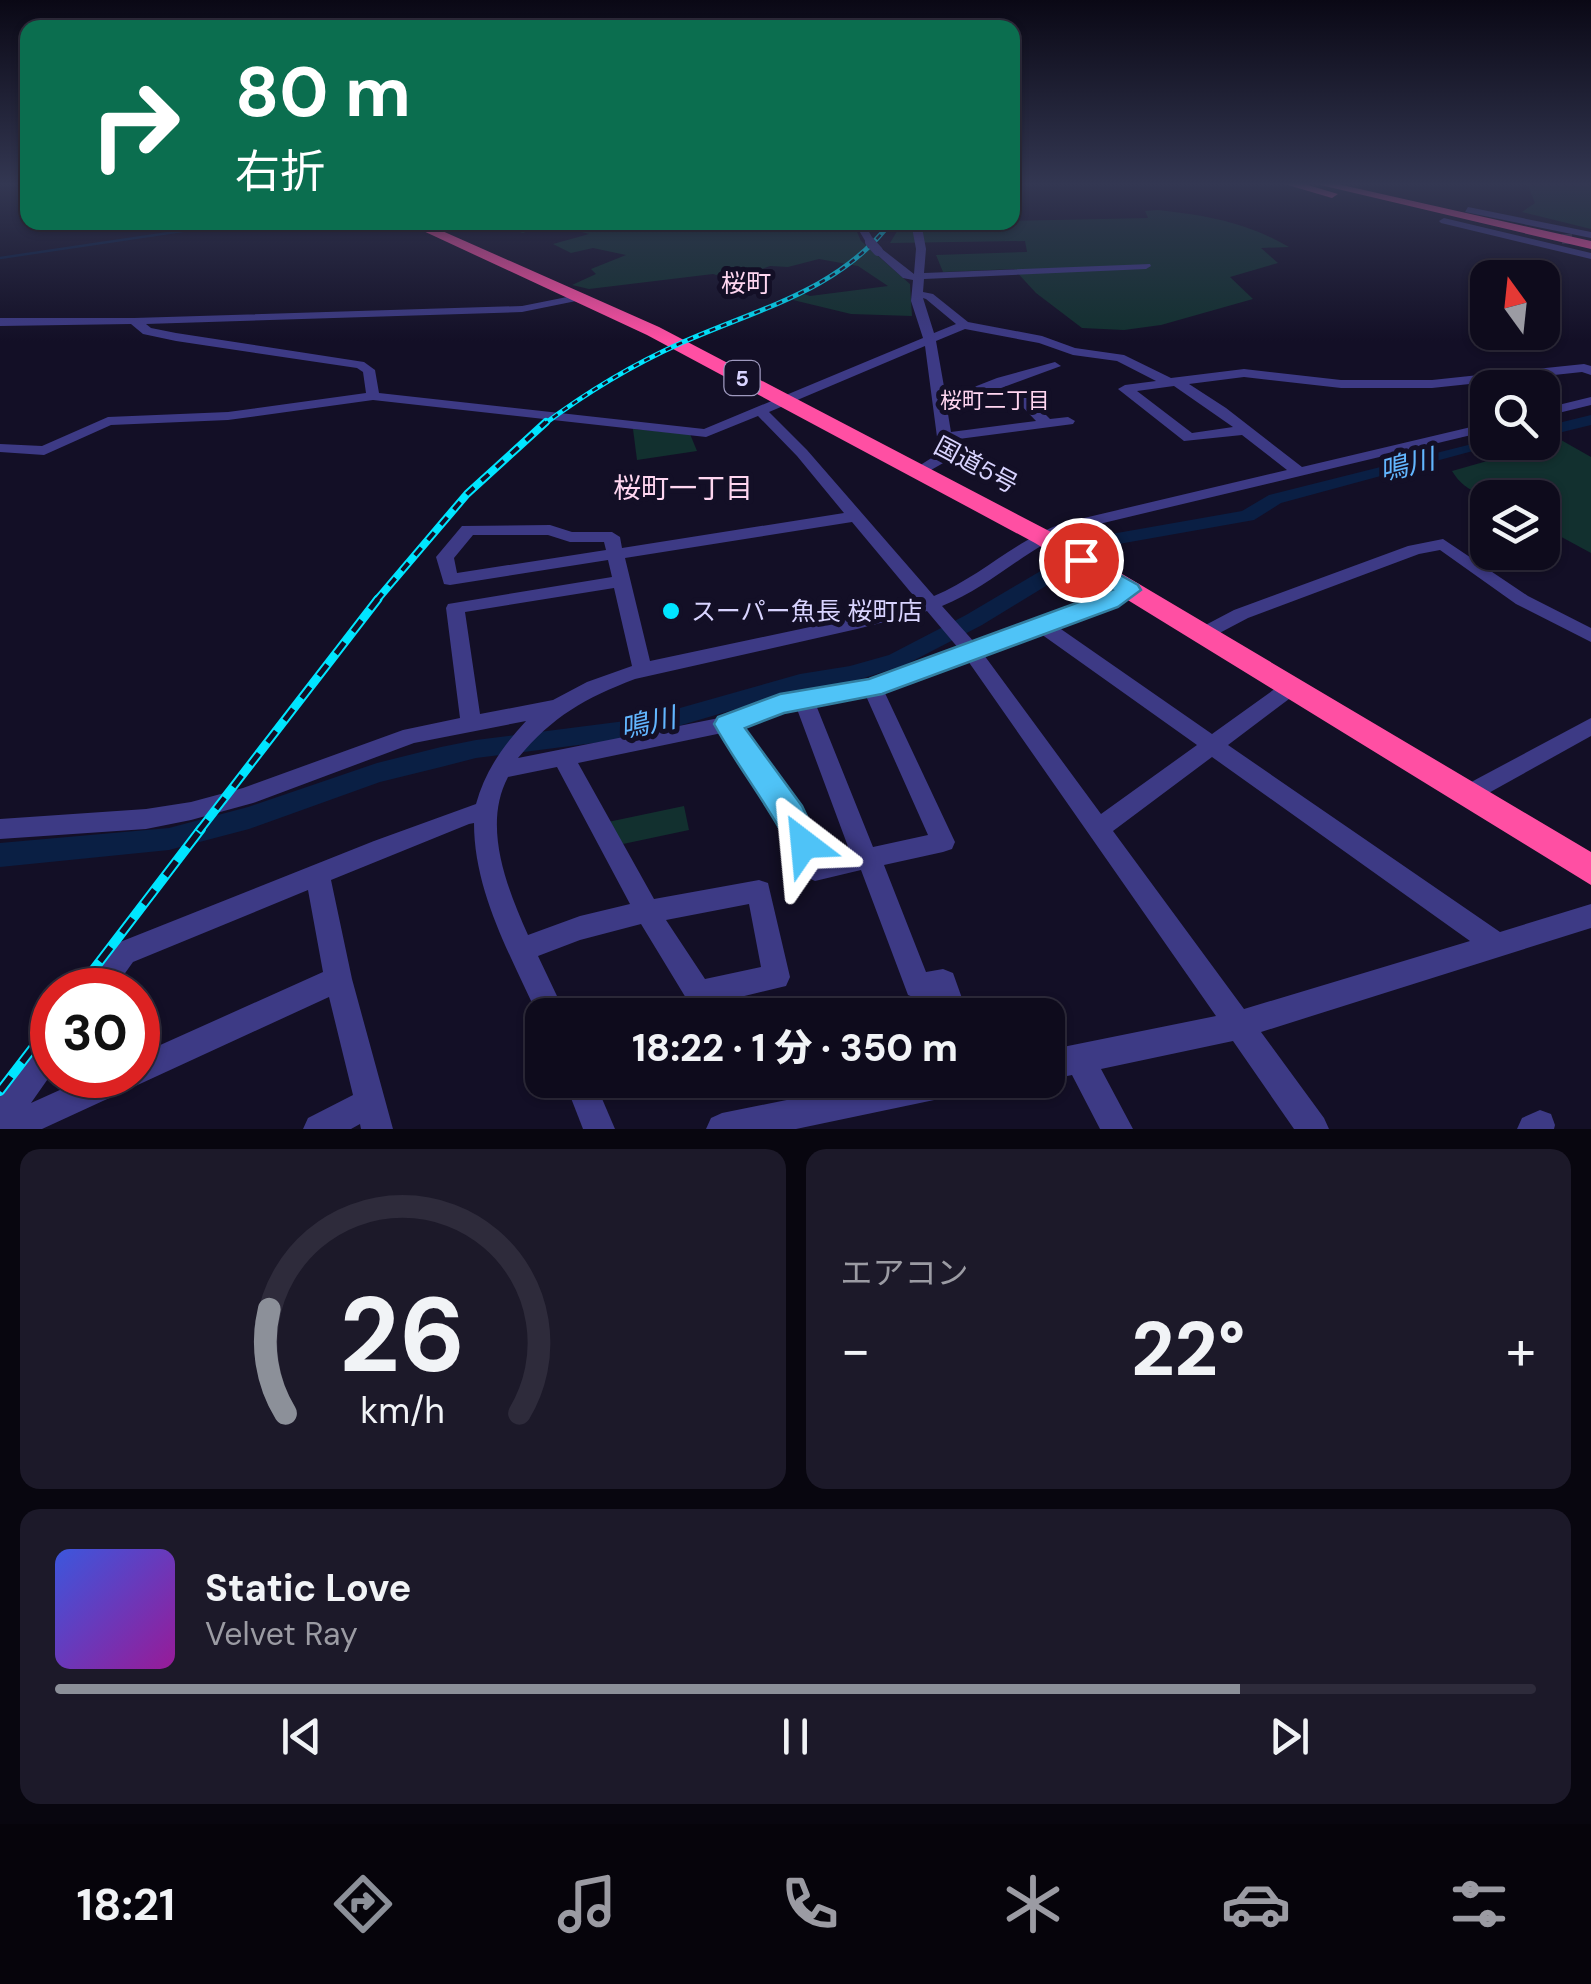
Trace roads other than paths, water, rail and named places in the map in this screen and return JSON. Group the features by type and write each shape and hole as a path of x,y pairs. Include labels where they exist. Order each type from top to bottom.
{"highway":[{"name":"国道5号","path":"441,236 582,297 920,471 1063,550 1591,870"},
{"path":"1566,236 1591,241"}],"street":[{"path":"867,236 906,276 1146,266"},
{"path":"919,236 917,294 921,320 931,339 944,437 940,460 920,471"},
{"path":"1506,236 1591,256"},
{"path":"917,294 930,296 964,325 1120,358 1172,382 1246,430 1299,472"},
{"path":"0,322 522,309 582,297"},
{"path":"134,320 140,328 152,332 261,353 364,366 370,372 372,396"},
{"path":"0,448 44,451 108,421 228,416 372,396 706,433 964,325"},
{"path":"939,406 1002,380 1054,366"},
{"path":"1246,430 1189,438 1125,389 1244,373 1341,384 1446,383 1591,370"},
{"path":"1024,401 1047,424"},
{"path":"1560,409 1591,402"},
{"path":"761,412 960,637 1313,1129"},
{"path":"944,437 1068,421"},
{"path":"545,998 484,845 486,812 504,763 530,728 555,707 589,687 642,668 932,604 991,574 1063,550 1054,532 1470,431"},
{"path":"642,668 616,554 612,537 570,537 550,530 468,530 445,556 450,580 616,554 856,516"},
{"path":"1202,634 1241,614 1414,550 1443,544 1522,600 1591,636"},
{"path":"471,723 455,608 622,581"},
{"path":"504,763 564,757 728,724 759,710 872,688 960,637 1042,626 1110,602 1130,590"},
{"path":"1042,626 1498,946"},
{"path":"728,724 748,759 791,814 815,870 943,842 872,688"},
{"path":"1098,829 1290,688"},
{"path":"804,700 918,986 943,982 948,998"},
{"path":"0,828 146,820 192,811 246,797 395,741 555,707"},
{"path":"1468,794 1591,726"},
{"path":"524,949 553,935 648,914 760,892 776,977 699,994 669,953 648,914 578,791 564,757"},
{"path":"113,968 124,953 467,815 486,812"},
{"path":"318,876 338,979 373,1116 319,1129"},
{"path":"1065,1062 1236,1026 1591,916"},
{"path":"160,1060 338,979"},
{"path":"1080,1060 1116,1129"},
{"path":"0,1121 30,1079"},
{"path":"0,1121 27,1120 75,1098"},
{"path":"587,1098 600,1129"},
{"path":"722,1129 871,1098"}],"waterway":[{"path":"0,258 151,236"},
{"name":"鳴川","path":"1560,428 1591,420"},
{"name":"鳴川","path":"0,855 169,839 249,818 377,773 441,757 641,728 800,682 851,674 897,660 974,620 1107,540 1247,516 1275,499 1470,449"}],"tunnel":[{"path":"1567,236 1567,244"}],"railway":[{"path":"543,425 645,360 822,282 879,236"},
{"path":"376,601 467,494 546,422"},
{"path":"199,831 378,599"},
{"path":"95,968 201,829"},
{"path":"0,1091 30,1052"}],"place":[{"name":"スーパー魚長 桜町店","path":"671,611"}],"district":[{"name":"桜町","path":"746,283"},
{"name":"桜町二丁目","path":"995,400"},
{"name":"桜町一丁目","path":"683,488"}]}
